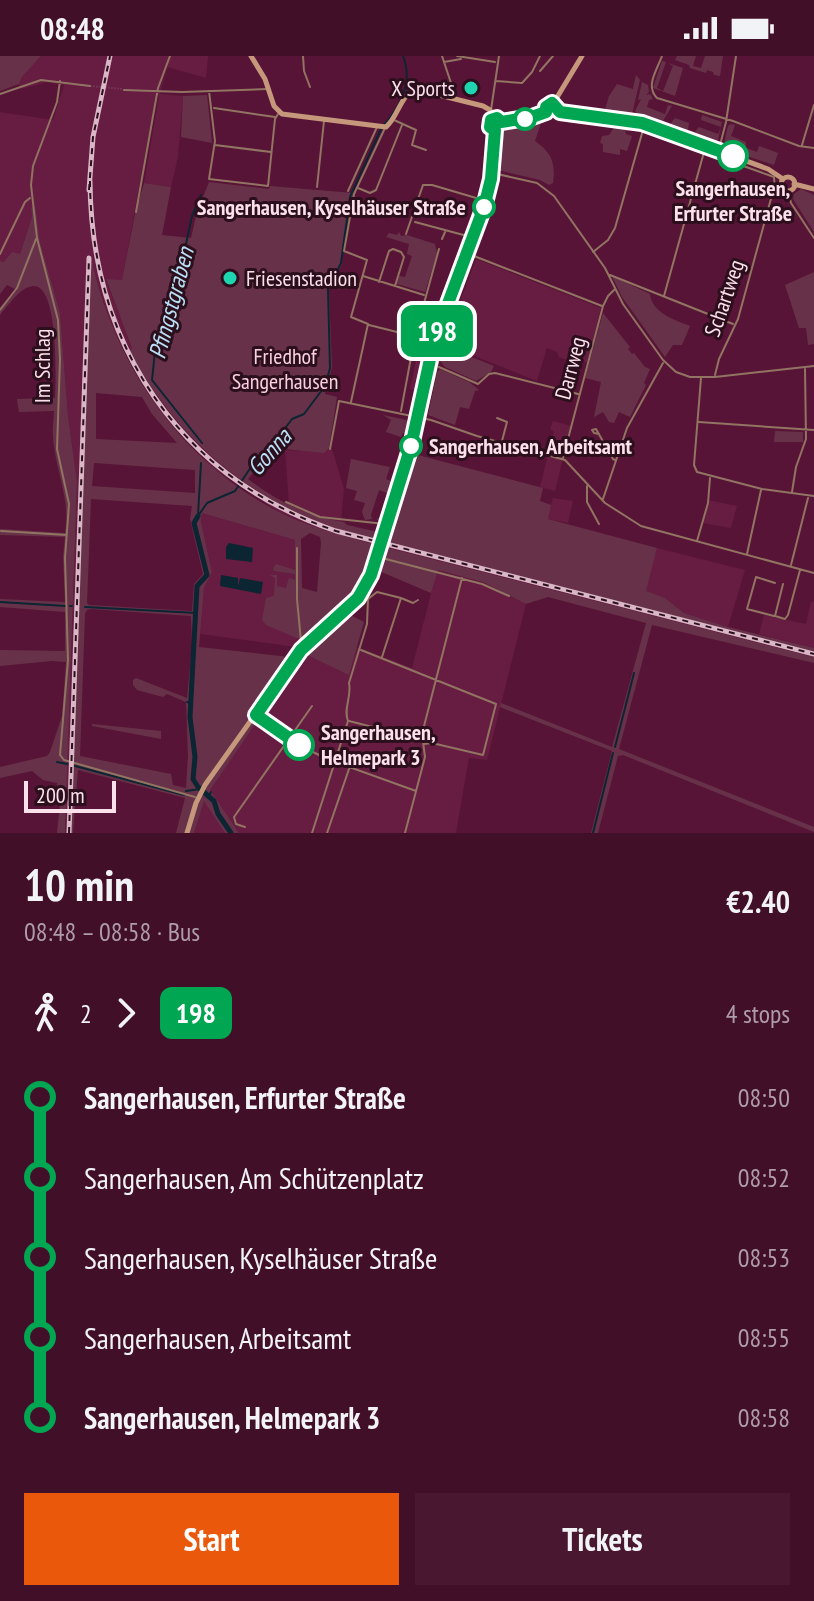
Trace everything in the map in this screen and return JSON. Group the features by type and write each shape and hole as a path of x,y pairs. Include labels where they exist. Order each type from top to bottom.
{"main road":[{"path":"251,56 278,115 382,126 393,120 412,90 490,110 493,118"},
{"path":"546,112 547,105 553,104 582,56"},
{"path":"553,104 557,111"},
{"path":"493,118 501,122 546,112 551,115 557,111 642,123 670,136 773,171 784,186"},
{"path":"493,118 489,124 495,130"},
{"path":"495,130 500,128 501,122"},
{"path":"187,833 205,785 305,645 358,598 368,582 418,417 434,341 482,215 491,173 495,130"},
{"path":"784,186 791,178 794,184"},
{"path":"784,186 794,184 814,189"}],"street":[{"path":"136,212 158,91 170,56"},
{"path":"303,56 310,87"},
{"path":"442,56 452,86 449,98"},
{"path":"490,110 499,56"},
{"path":"496,81 522,83 540,56"},
{"path":"540,71 553,56"},
{"path":"662,56 651,85 655,97 802,147 814,148"},
{"path":"718,151 727,119 736,56"},
{"path":"443,62 461,59 459,57 498,63"},
{"path":"0,94 38,80 90,86"},
{"path":"0,254 25,202 32,198 33,166 57,102 60,81"},
{"path":"124,90 268,88"},
{"path":"209,91 215,145 208,178 268,186 278,115 211,108"},
{"path":"802,147 814,105"},
{"path":"317,187 324,119"},
{"path":"393,120 416,130 412,145 426,150"},
{"path":"357,187 370,193 376,190 402,125"},
{"path":"382,126 357,187 344,251 367,260 351,317 434,341"},
{"path":"348,191 382,126"},
{"path":"593,252 608,240 615,228 643,130 670,136 704,152 774,177 775,191 784,186 791,203 814,238"},
{"path":"215,145 272,152"},
{"path":"664,296 704,152"},
{"path":"491,173 537,183 547,189 593,252 664,361 678,373 715,377 814,366"},
{"path":"406,234 420,190 425,184 486,200"},
{"name":"Schartweg","path":"715,377 719,359 735,325 775,191"},
{"name":"Im Schlag","path":"32,198 37,238 58,320 57,449 69,504 65,558 68,660 60,757 199,796"},
{"path":"427,409 446,328 487,217 482,215"},
{"path":"415,222 473,238"},
{"path":"442,239 445,231"},
{"path":"0,310 17,288 37,238"},
{"path":"379,282 389,251 393,249 404,257 395,286"},
{"path":"401,413 415,336 439,249"},
{"path":"474,256 603,306"},
{"path":"608,275 735,325"},
{"path":"363,276 425,295"},
{"name":"Darrweg","path":"563,459 603,306 615,289"},
{"path":"351,403 368,324"},
{"path":"602,500 630,422 664,361"},
{"path":"437,366 478,384 489,374 495,373 580,394"},
{"path":"791,493 805,441 805,367"},
{"path":"701,377 694,467 700,473 762,489 814,496"},
{"path":"330,449 338,403 418,417 563,459 602,500 647,529 814,573"},
{"path":"497,418 507,422 501,443"},
{"path":"698,422 814,430"},
{"path":"599,434 616,460"},
{"path":"696,542 708,503 710,476"},
{"path":"588,485 586,500 599,524"},
{"path":"746,555 762,489"},
{"path":"790,566 808,495"},
{"path":"286,502 320,517 386,524"},
{"path":"1,531 68,535"},
{"path":"297,548 297,599 301,641 305,645"},
{"path":"377,556 462,578 509,596"},
{"path":"775,583 756,577 747,609 784,619 788,617 800,569"},
{"path":"405,833 425,757 422,739 462,578"},
{"path":"775,616 783,584"},
{"path":"312,833 348,721 346,715 352,692 349,683 369,616 368,599 377,592 413,603 418,600"},
{"path":"382,658 401,598"},
{"path":"360,650 496,704 483,755 432,743 424,744"},
{"path":"245,827 236,824 234,817 312,706"},
{"path":"256,715 289,738 334,762 416,791"},
{"path":"348,721 422,739"},
{"path":"327,833 350,768"}],"shaded area":[{"path":"41,56 208,56 206,78 167,67 160,94 183,96 178,157 171,187 144,183 159,96 156,95 122,281 106,280 132,348 130,351 148,384 168,412 209,457 267,499 332,527 814,652 814,657 369,543 320,529 279,512 214,469 163,416 112,328 91,261 73,794 71,833 65,833 77,482 60,313 40,242 35,205 31,208 32,217 20,254 0,261 0,112 53,120 64,85 47,82 21,89 19,84"},
{"path":"476,259 601,308 587,363 573,358 571,362 547,348 537,381 444,344"},
{"path":"419,347 428,349 419,391 410,389"},
{"path":"553,421 571,426 555,491 540,487 554,431 550,429"},
{"path":"332,449 344,489 341,522 319,519 289,505 285,450 324,452"},
{"path":"553,498 573,501 568,523 547,519"},
{"path":"708,500 737,506 731,528 703,523"},
{"path":"202,513 295,540 299,639 296,647 200,634 204,588 212,572 201,522"},
{"path":"657,548 745,570 728,627 684,613 665,598 645,591"},
{"path":"437,570 483,582 526,604 487,760 469,758 456,833 239,833 209,790 254,726 261,721 265,710 305,653 349,674 357,647 412,668"},
{"path":"811,601 814,602 814,648 759,634 764,615 806,624"},
{"path":"204,800 225,833 194,833"}],"green space":[{"path":"0,56 41,56 19,84 0,91"},
{"path":"677,56 696,56 693,66 701,68 705,56 723,56 720,76 707,70 706,73 690,68 675,60"},
{"path":"662,61 666,62 657,88 663,91 673,66 668,63 683,68 675,96 653,88"},
{"path":"636,75 640,80 632,114 673,130 632,116 604,113 617,84 633,89"},
{"path":"642,82 648,85 646,95 650,94 653,99 649,100 647,107 665,114 668,105 672,106 663,121 670,124 675,118 689,123 688,130 695,132 699,127 718,134 721,128 717,144 637,114 635,111 641,99 638,100"},
{"path":"207,95 212,143 181,137 183,96"},
{"path":"702,115 722,122 721,127 701,120"},
{"path":"542,118 544,123 541,123 535,141 551,159 553,183 549,185 498,170 499,132 506,126 541,121"},
{"path":"621,123 669,136 630,127 629,131 625,131 632,136 627,151 620,149 620,155 603,152 603,144 600,143 602,136 609,135"},
{"path":"731,124 735,125 731,136 746,142 746,148 757,152 759,146 778,153 774,165 723,148"},
{"name":"Friedhof Sangerhausen","path":"209,182 269,189 270,186 353,193 343,240 342,264 329,289 332,367 325,394 337,397 329,448 324,453 274,448 248,479 305,512 378,532 376,540 298,513 263,495 232,473 202,448 175,419 129,351 132,348 106,279 122,280 144,183 171,187 162,235 191,238"},
{"path":"801,189 814,195 814,232 793,199"},
{"path":"35,205 40,242 60,313 77,482 65,833 57,833 60,804 57,783 43,780 32,771 0,778 0,767 47,756 50,752 62,716 66,662 0,666 0,650 65,651 65,612 0,607 0,599 65,602 65,537 0,535 0,529 65,533 66,509 54,449 54,411 19,412 17,399 55,398 54,334 48,300 41,290 28,287 0,315 17,290 7,285 0,294 0,261 4,262 12,252 20,254 32,217 31,208"},
{"path":"482,225 447,322 428,389 433,350 436,350"},
{"path":"399,232 401,236 435,244 437,254 425,292 397,284 399,276 405,277 412,256 407,254 409,244 386,237 389,233 397,235"},
{"path":"91,257 116,335 156,405 181,436 210,464 242,490 277,511 369,543 814,657 814,663 652,625 619,749 814,827 814,832 623,755 618,756 598,833 591,833 612,751 500,707 501,703 612,747 646,623 548,597 526,604 483,582 438,570 431,593 379,571 367,595 345,616 364,622 349,675 305,654 265,710 261,722 254,726 210,790 239,833 225,833 204,801 194,833 176,833 185,798 78,770 71,833","holes":["96,393 142,397 177,443 96,439","94,463 195,470 195,493 92,486","91,499 192,506 190,519 203,574 194,584 192,611 89,605","202,513 295,540 295,570 276,564 273,568 274,571 295,574 295,580 289,578 286,588 277,586 277,575 270,575 275,578 274,596 266,598 262,620 266,625 299,639 289,657 199,647 204,588 212,572 201,522","310,533 320,537 317,592 302,588 301,539","91,609 191,616 192,646 187,698 136,678 133,680 137,690 163,697 167,694 186,702 186,788 173,785 171,774 80,756 85,614"]},
{"path":"814,272 814,344 808,345 806,328 799,328 785,285"},
{"path":"612,276 650,294 660,311 690,326 682,345 673,345 665,357 622,297"},
{"path":"603,313 630,347 628,349 632,354 650,369 644,383 646,385 630,417 619,412 614,423 609,422 603,412 594,417 601,382 585,378"},
{"path":"444,346 494,366 491,372 476,381 445,367 440,361"},
{"path":"440,369 479,390 475,391 469,409 460,407 455,425 428,415"},
{"path":"383,415 411,421 406,439 406,434 403,433 401,437 386,432 391,420"},
{"path":"775,431 803,432 803,442 774,442"},
{"path":"405,443 382,522 376,519 387,493 379,490 372,519 365,520 362,512 365,503 354,500 357,491 346,488 351,459 390,467 386,479 391,481"},
{"path":"414,454 543,488 540,501 551,505 548,519 657,548 646,591 665,598 684,613 814,648 814,652 387,543"},
{"path":"92,726 161,731 161,739"}],"water":[{"path":"229,543 253,548 252,562 226,559"},
{"path":"221,575 238,578 238,586 240,578 263,582 261,594 220,586"}],"waterway":[{"name":"Gonna","path":"385,124 404,92 407,74 403,56"},
{"name":"Gonna","path":"198,516 207,503 235,491 253,464 268,451 292,419 304,414 325,386 330,368 328,289 341,263 350,197 381,129"},
{"name":"Pfingstgraben","path":"201,195 192,216 179,277 156,342 152,380 202,443"},
{"name":"Pfingstgraben","path":"198,515 201,463"},
{"name":"Gonna","path":"198,516 194,523 207,575 197,586 190,717 195,757 193,779 214,801 218,814 231,833"},
{"path":"0,602 66,606"},
{"path":"85,607 197,613"},
{"path":"615,747 634,673"},
{"name":"Gonna","path":"187,702 192,703"},
{"path":"593,833 613,753"},
{"path":"57,762 67,764"},
{"path":"75,766 184,795"},
{"path":"186,791 200,789"},
{"name":"Gonna","path":"209,796 211,792"}],"tunnel":[{"path":"90,86 123,89"}],"railway":[{"path":"89,190 93,137 110,56"},
{"path":"90,181 94,241 107,297 127,350 154,397 189,440 231,477 280,507 336,531 814,654"},
{"path":"69,833 89,258"}],"bus line":[{"name":"198","path":"299,745 256,715 301,650 358,598 371,575 411,446 434,341 484,207 491,179 495,130 490,127 491,120 497,118 501,122 536,116 546,112 548,104 552,103 560,112 642,123 733,156"}],"place":[{"name":"X Sports","path":"471,88"},
{"name":"Sangerhausen, Erfurter Straße","path":"733,156"},
{"name":"Sangerhausen, Kyselhäuser Straße","path":"484,207"},
{"name":"Friesenstadion","path":"230,278"},
{"name":"Sangerhausen, Arbeitsamt","path":"411,446"},
{"name":"Sangerhausen, Helmepark 3","path":"299,745"}]}
